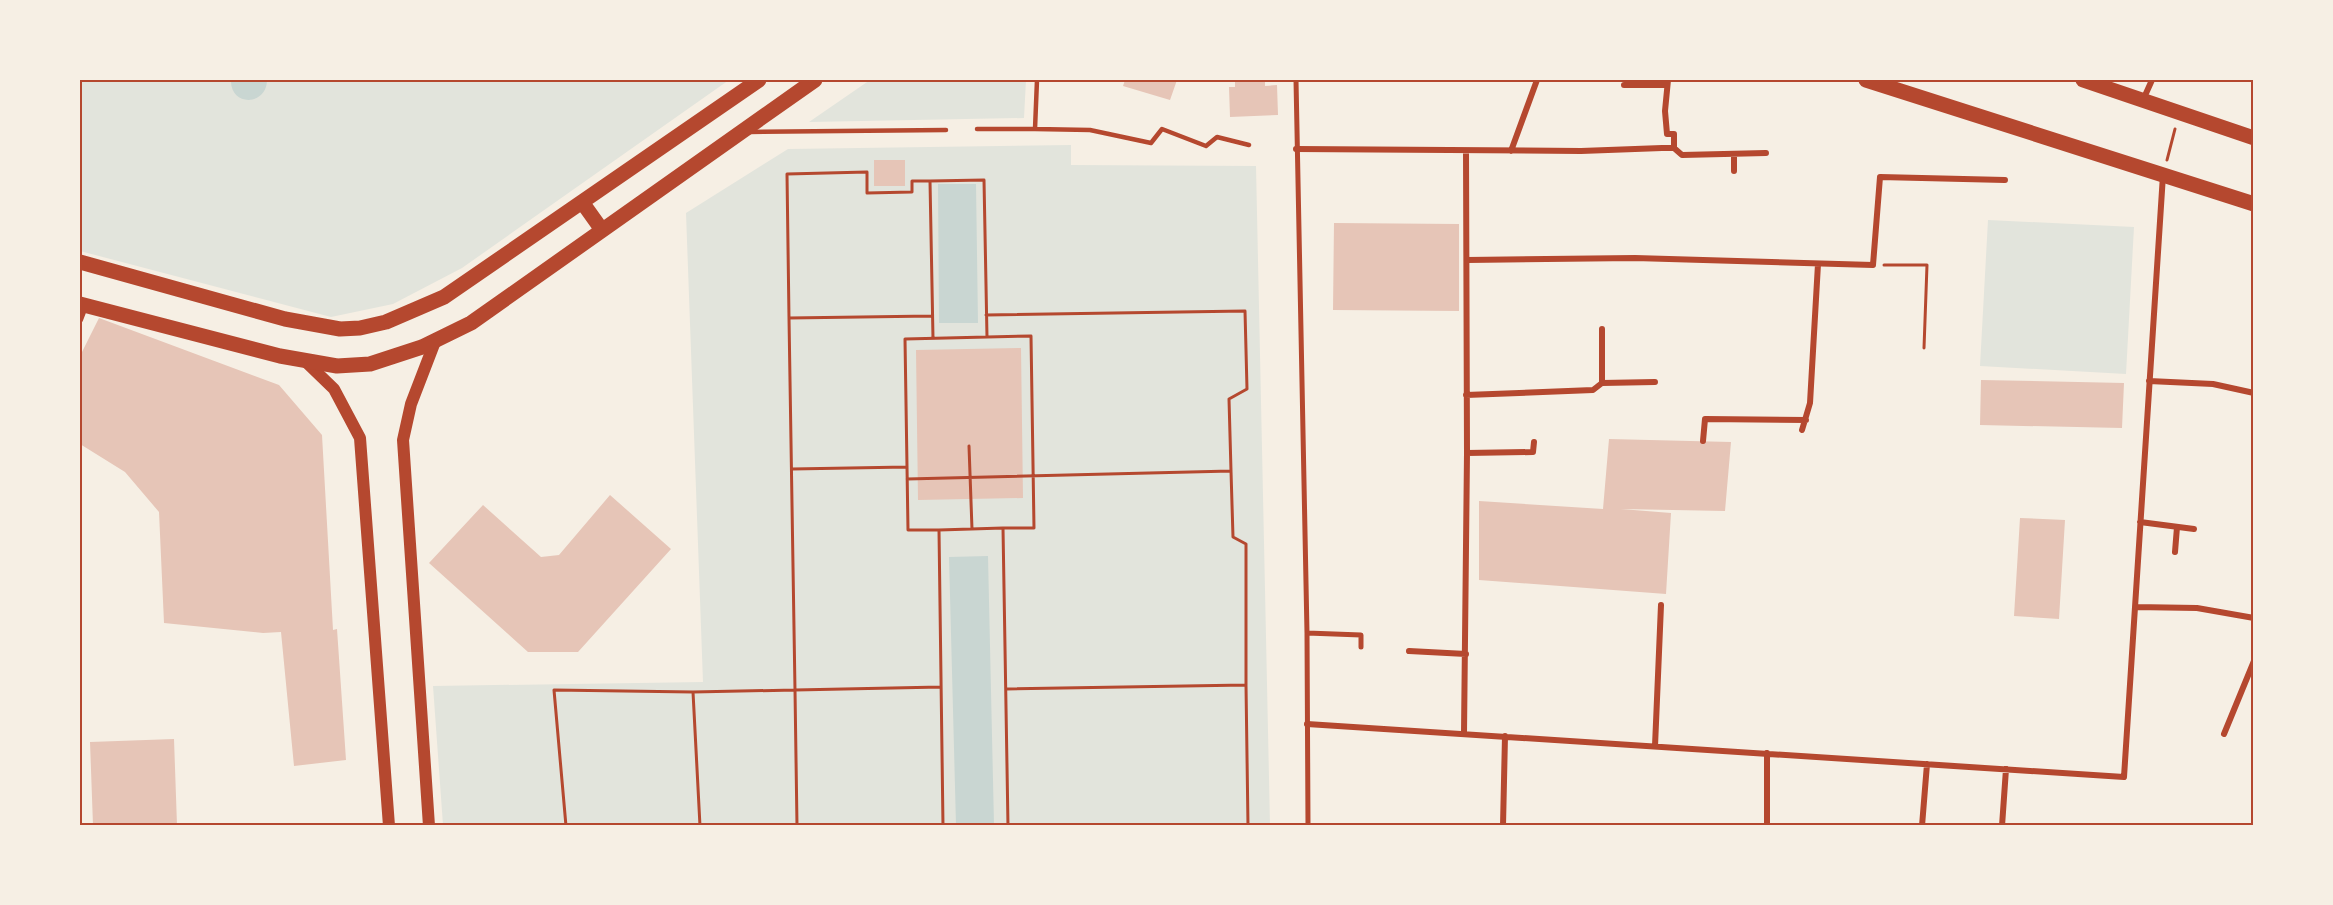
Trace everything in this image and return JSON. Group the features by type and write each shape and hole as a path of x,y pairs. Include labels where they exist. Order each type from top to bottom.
{"main road":[{"path":"80,262 285,319 340,329 360,328 409,314 444,297 759,80"},
{"path":"82,310 280,356 338,366 370,364 422,347 471,323 814,80"},
{"path":"1866,80 2253,204"},
{"path":"2083,80 2253,138"},
{"path":"582,202 602,230"},
{"path":"429,825 403,440 411,404 436,339"},
{"path":"304,360 334,389 360,438 389,825"}],"street":[{"path":"1296,80 1307,633 1308,825"},
{"path":"1511,151 1537,80"},
{"path":"2143,100 2152,80"},
{"path":"1624,84 1668,82 1665,111 1667,134 1674,134 1674,148"},
{"path":"1296,149 1511,151 1674,148 1682,155 1766,153"},
{"path":"1464,734 1467,453 1466,151"},
{"path":"1734,154 1734,171"},
{"path":"1307,724 2124,777 2163,174"},
{"path":"1467,260 1635,258 1874,265 1880,177 2005,180"},
{"path":"1802,430 1810,403 1818,264"},
{"path":"1602,329 1602,383"},
{"path":"2150,381 2213,384 2253,393"},
{"path":"1466,395 1593,390 1602,383 1654,382"},
{"path":"1703,441 1705,419 1806,420"},
{"path":"1467,453 1533,452 1534,442"},
{"path":"2140,522 2194,529"},
{"path":"2175,552 2177,527"},
{"path":"1655,746 1661,604"},
{"path":"2135,607 2197,608 2253,618"},
{"path":"1307,633 1361,635 1361,647"},
{"path":"1409,651 1466,654"},
{"path":"2224,734 2253,661"},
{"path":"1503,825 1505,736"},
{"path":"1767,753 1767,825"},
{"path":"1922,825 1927,764"},
{"path":"2002,825 2006,769"}],"lane":[{"path":"1035,129 1037,80"},
{"path":"977,129 1090,129 1151,143 1162,129 1206,146 1218,137 1249,145"},
{"path":"740,132 946,130"}],"path":[{"path":"2163,174 2179,112"},
{"path":"797,825 787,174 867,172 867,193 912,192 912,181 984,180 987,337"},
{"path":"930,181 933,338"},
{"path":"1864,266 1927,265 1924,348"},
{"path":"986,315 1245,311 1247,389 1229,399 1233,537 1246,544 1248,825"},
{"path":"789,318 932,316"},
{"path":"1031,336 1034,528 908,530 905,339 987,337 1031,336"},
{"path":"969,446 972,529"},
{"path":"792,469 907,467"},
{"path":"907,479 1231,471"},
{"path":"1003,528 1008,825"},
{"path":"939,530 943,825"},
{"path":"1006,689 1246,685"},
{"path":"566,825 554,690 693,692 941,687"},
{"path":"693,692 700,825"}],"shaded area":[{"path":"80,80 729,80 462,268 393,304 331,317 80,251"},
{"path":"231,80 267,80 261,95 249,100 236,95 232,89"},
{"path":"870,80 1026,80 1024,118 809,122"},
{"path":"1071,145 1071,165 1256,166 1270,825 443,825 433,686 703,682 686,213 788,149"},
{"path":"938,184 976,184 978,323 939,323"},
{"path":"1988,220 2134,227 2126,374 1980,366"},
{"path":"988,556 994,825 956,825 949,557"}],"building":[{"path":"1125,80 1177,80 1170,100 1123,86"},
{"path":"1235,80 1265,80 1265,86 1277,85 1278,115 1230,117 1229,87 1235,87"},
{"path":"874,160 905,160 905,186 874,186"},
{"path":"1334,223 1459,224 1459,311 1333,310"},
{"path":"99,318 279,385 322,435 333,630 337,629 346,760 294,766 281,632 263,633 164,623 159,512 125,472 80,444 80,356"},
{"path":"1021,348 1023,498 918,500 916,350"},
{"path":"1981,380 2124,383 2122,428 1980,425"},
{"path":"1609,439 1731,442 1725,511 1621,509 1671,513 1666,594 1479,580 1479,501 1603,509"},
{"path":"610,495 671,549 578,652 528,652 429,563 483,505 541,557 559,555"},
{"path":"2020,518 2065,520 2059,619 2014,616"},
{"path":"174,739 177,825 93,825 90,742"}]}
